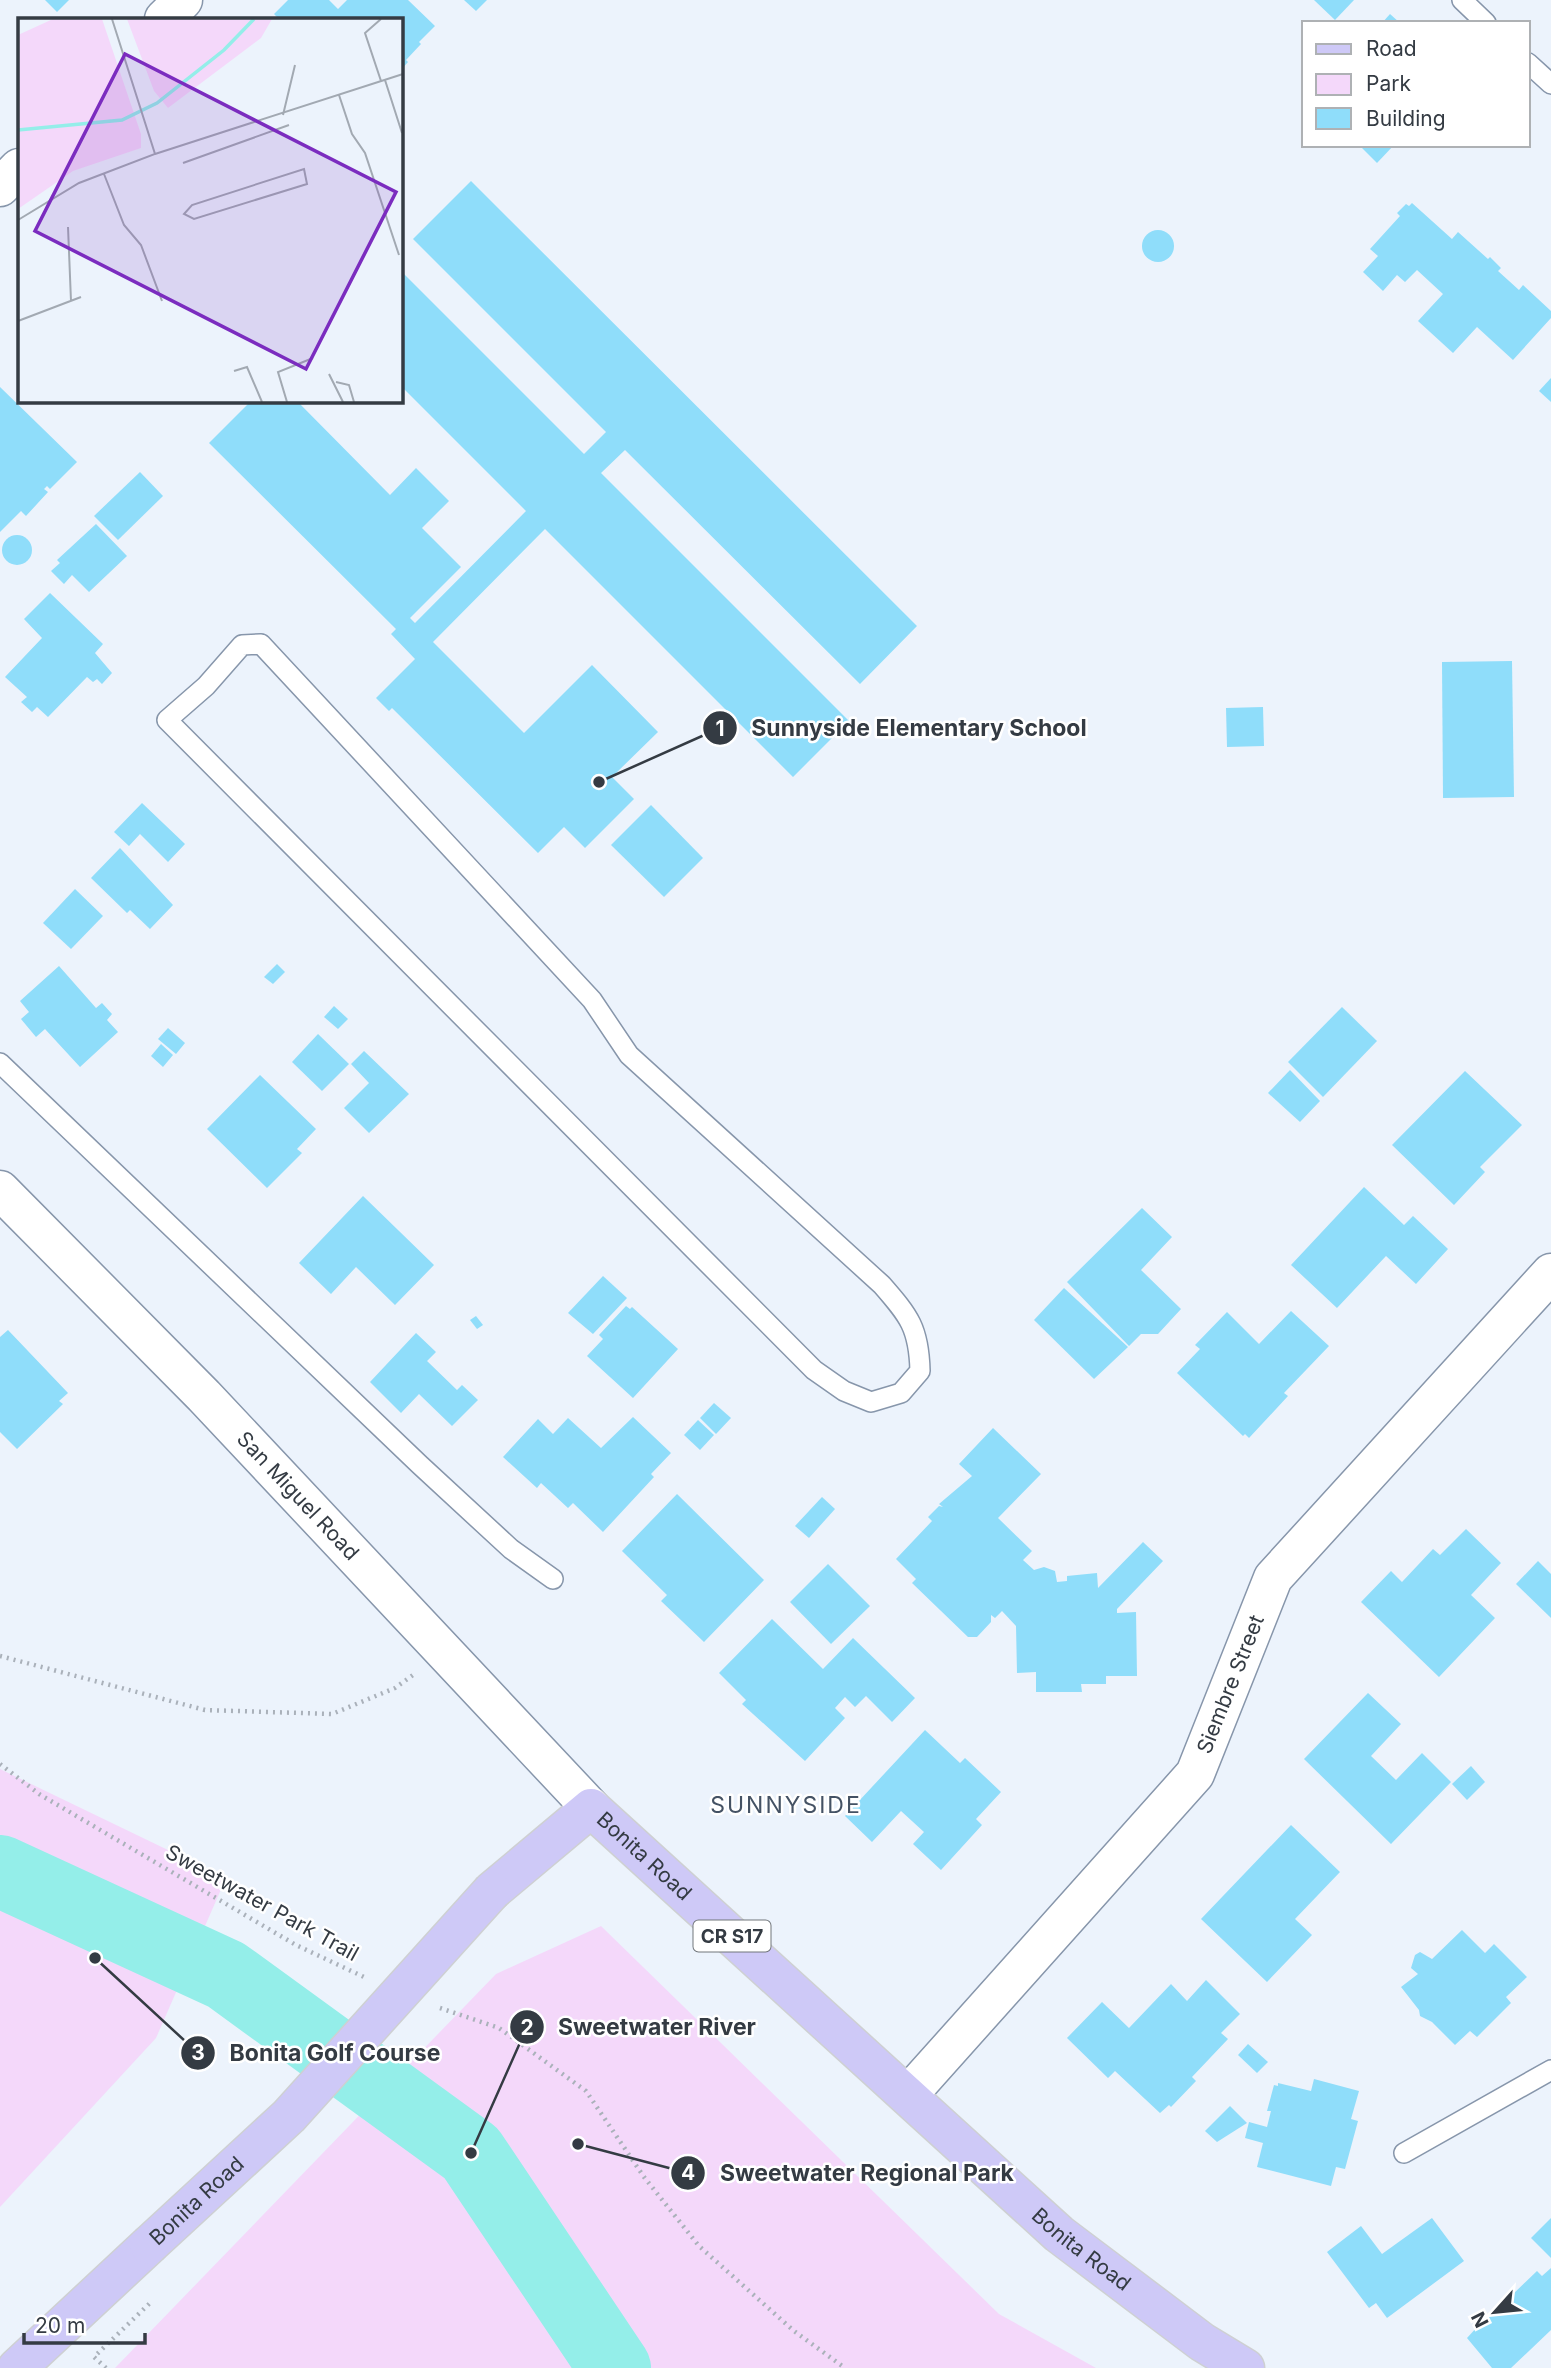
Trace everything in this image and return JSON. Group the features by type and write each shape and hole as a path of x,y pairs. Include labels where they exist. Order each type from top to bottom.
{"main road":[{"name":"Bonita Road","path":"17,2368 289,2116 492,1891 591,1808 1059,2234 1202,2342 1245,2368"}],"street":[{"path":"165,18 183,0"},
{"path":"0,187 18,169"},
{"name":"San Miguel Road","path":"0,1190 204,1396 591,1808"},
{"name":"Siembre Street","path":"908,2095 1195,1774 1273,1578 1551,1273"}],"lane":[{"path":"1462,0 1484,21"},
{"path":"1530,65 1551,85"},
{"path":"261,644 592,1000 629,1055 882,1285 901,1307 919,1338 920,1371 901,1392 871,1402 844,1391 814,1370 167,720 206,686 242,645 261,644"},
{"path":"0,1063 511,1549 553,1579"},
{"path":"1404,2153 1551,2070"}],"path":[{"path":"0,1656 205,1710 332,1714 395,1688 445,1652"},
{"name":"Sweetwater Park Trail","path":"0,1764 39,1794 296,1945 375,1982"},
{"path":"429,2004 499,2028 586,2091 644,2177 699,2246 794,2331 845,2368"}],"green space":[{"path":"0,1769 226,1878 156,2038 0,2207"},
{"path":"601,1926 999,2314 1096,2368 115,2368 496,1974"}],"shaded area":[{"path":"0,1883 148,1951 139,1970 0,1906"}],"building":[{"path":"45,0 69,0 57,12"},
{"path":"288,0 329,0 338,9 347,0 408,0 435,26 419,42 421,44 406,60 408,62 402,69 402,18 278,18 274,14"},
{"path":"464,0 487,0 476,11"},
{"path":"1314,0 1354,0 1335,20"},
{"path":"1390,14 1398,21 1384,21"},
{"path":"1361,147 1392,147 1377,163"},
{"path":"471,181 917,626 860,684 625,450 601,473 849,721 793,777 545,529 433,642 524,733 592,665 658,732 612,777 634,799 585,848 564,827 538,853 392,708 389,711 376,698 415,659 391,634 396,629 209,443 250,402 298,402 390,495 416,468 449,501 422,528 461,567 410,618 415,623 526,511 402,387 402,272 584,454 606,432 413,239"},
{"path":"1412,203 1452,239 1458,232 1488,259 1490,257 1501,268 1498,271 1519,290 1523,285 1551,311 1551,318 1513,360 1477,327 1453,353 1418,321 1443,294 1417,270 1405,282 1397,275 1383,291 1363,272 1378,256 1370,249 1400,216 1397,213 1406,204 1409,206"},
{"path":"1158,230 1169,235 1174,246 1169,257 1158,262 1147,257 1142,246 1147,235"},
{"path":"1551,378 1551,402 1539,391"},
{"path":"0,387 77,462 50,489 47,486 44,489 48,492 26,516 21,511 0,532"},
{"path":"140,472 163,496 118,540 94,516"},
{"path":"96,524 127,556 89,592 72,575 64,584 51,571 60,563 57,560"},
{"path":"17,535 23,536 31,544 31,556 23,564 17,565 11,564 3,556 2,550 3,544 11,536"},
{"path":"50,593 103,644 95,653 112,673 102,684 97,679 93,682 87,677 48,717 37,707 32,712 21,702 27,697 5,677 42,638 24,619"},
{"path":"1512,661 1514,797 1443,798 1442,662"},
{"path":"1263,707 1264,746 1227,747 1226,708"},
{"path":"142,803 185,844 168,862 140,834 129,846 114,832"},
{"path":"651,805 703,858 664,897 611,845"},
{"path":"120,848 173,905 150,929 130,910 127,913 91,878"},
{"path":"75,889 103,916 71,949 43,923"},
{"path":"277,964 285,972 273,984 264,977"},
{"path":"59,966 96,1008 102,1003 112,1014 107,1020 118,1032 80,1067 45,1029 36,1037 21,1019 29,1012 20,1001"},
{"path":"334,1006 348,1019 338,1029 324,1017"},
{"path":"1342,1007 1377,1041 1323,1097 1288,1062"},
{"path":"168,1028 185,1043 176,1054 158,1039"},
{"path":"318,1034 349,1064 322,1091 292,1062"},
{"path":"161,1044 173,1055 163,1067 151,1056"},
{"path":"364,1051 409,1094 369,1133 344,1108 369,1083 351,1064"},
{"path":"1290,1070 1320,1101 1300,1122 1268,1093"},
{"path":"1465,1071 1522,1125 1480,1167 1485,1172 1454,1205 1392,1145"},
{"path":"260,1075 316,1129 297,1149 302,1153 267,1188 207,1129"},
{"path":"1364,1187 1404,1225 1413,1216 1448,1249 1416,1284 1386,1256 1337,1308 1291,1265"},
{"path":"363,1196 434,1265 395,1305 356,1267 331,1294 299,1263"},
{"path":"1142,1208 1172,1237 1141,1270 1181,1309 1158,1334 1141,1334 1129,1346 1067,1282"},
{"path":"603,1276 627,1298 593,1334 568,1313"},
{"path":"1064,1288 1128,1347 1094,1379 1034,1320"},
{"path":"626,1306 630,1309 632,1307 678,1349 633,1398 587,1356 603,1339 599,1335"},
{"path":"1291,1311 1329,1346 1284,1393 1288,1396 1249,1438 1245,1434 1243,1436 1177,1373 1200,1349 1195,1345 1227,1312 1259,1344"},
{"path":"476,1316 483,1325 477,1329 470,1320"},
{"path":"8,1330 68,1393 59,1401 63,1404 17,1449 0,1432 0,1337"},
{"path":"416,1333 436,1352 427,1361 457,1390 462,1385 478,1400 452,1426 419,1394 401,1413 370,1382"},
{"path":"714,1403 731,1418 716,1434 700,1418"},
{"path":"633,1417 671,1453 651,1474 654,1477 603,1532 573,1503 568,1508 541,1483 537,1488 503,1457 538,1419 553,1434 568,1418 601,1448"},
{"path":"698,1420 714,1435 700,1450 684,1435"},
{"path":"993,1428 1041,1474 998,1518 1032,1551 1023,1560 1034,1570 1044,1567 1055,1571 1057,1582 1067,1581 1067,1576 1097,1573 1098,1588 1143,1542 1163,1561 1117,1609 1117,1613 1136,1612 1137,1676 1106,1676 1106,1684 1081,1684 1082,1692 1036,1692 1036,1672 1017,1673 1016,1626 1002,1611 995,1618 991,1615 991,1622 977,1637 968,1637 912,1583 916,1579 896,1559 932,1521 928,1517 939,1506 943,1507 939,1504 972,1476 959,1464"},
{"path":"677,1494 764,1580 704,1642 661,1601 667,1595 622,1551"},
{"path":"822,1497 835,1509 809,1538 795,1526"},
{"path":"1466,1529 1501,1563 1471,1595 1495,1618 1439,1677 1361,1602 1391,1571 1402,1582 1433,1549 1440,1555"},
{"path":"1538,1561 1551,1574 1551,1618 1516,1584"},
{"path":"828,1564 870,1606 831,1644 790,1602"},
{"path":"772,1619 823,1669 853,1638 915,1698 892,1722 866,1696 855,1707 845,1697 835,1708 845,1718 805,1761 742,1704 746,1700 719,1673"},
{"path":"1368,1693 1401,1724 1371,1756 1396,1780 1422,1753 1451,1782 1391,1844 1304,1759"},
{"path":"925,1730 960,1763 965,1758 1001,1792 976,1819 982,1825 941,1870 913,1844 924,1832 901,1811 872,1842 845,1816"},
{"path":"1471,1766 1485,1782 1467,1800 1452,1784"},
{"path":"1291,1825 1340,1872 1295,1919 1312,1935 1267,1982 1201,1919"},
{"path":"1462,1930 1485,1953 1494,1944 1527,1977 1506,1997 1511,2003 1477,2037 1470,2031 1455,2045 1432,2022 1420,2016 1419,2010 1401,1987 1418,1974 1411,1968 1415,1955 1420,1952 1432,1959"},
{"path":"1206,1980 1240,2014 1221,2033 1228,2039 1192,2077 1196,2081 1171,2107 1169,2105 1160,2113 1115,2071 1108,2078 1067,2038 1102,2002 1129,2028 1171,1984 1187,2001"},
{"path":"1248,2044 1268,2062 1257,2073 1238,2055"},
{"path":"1314,2079 1359,2091 1351,2119 1358,2121 1345,2169 1336,2167 1331,2186 1257,2167 1263,2143 1245,2138 1249,2122 1267,2127 1271,2111 1267,2111 1274,2085 1278,2086 1278,2083 1311,2091"},
{"path":"1230,2106 1247,2123 1217,2142 1205,2131"},
{"path":"1432,2218 1464,2261 1387,2318 1376,2303 1369,2308 1327,2252 1361,2226 1382,2254"},
{"path":"1551,2218 1551,2258 1531,2238"},
{"path":"1551,2268 1551,2330 1511,2368 1492,2368 1467,2338 1509,2292 1512,2295 1537,2271 1542,2276"}],"waterway":[{"path":"0,1871 226,1975 471,2153 615,2368"}],"place":[{"name":"Sunnyside Elementary School","path":"599,782"},
{"name":"Bonita Golf Course","path":"95,1958"},
{"name":"Sweetwater Regional Park","path":"578,2144"},
{"name":"Sweetwater River","path":"471,2153"}],"district":[{"name":"SUNNYSIDE","path":"786,1805"}]}
